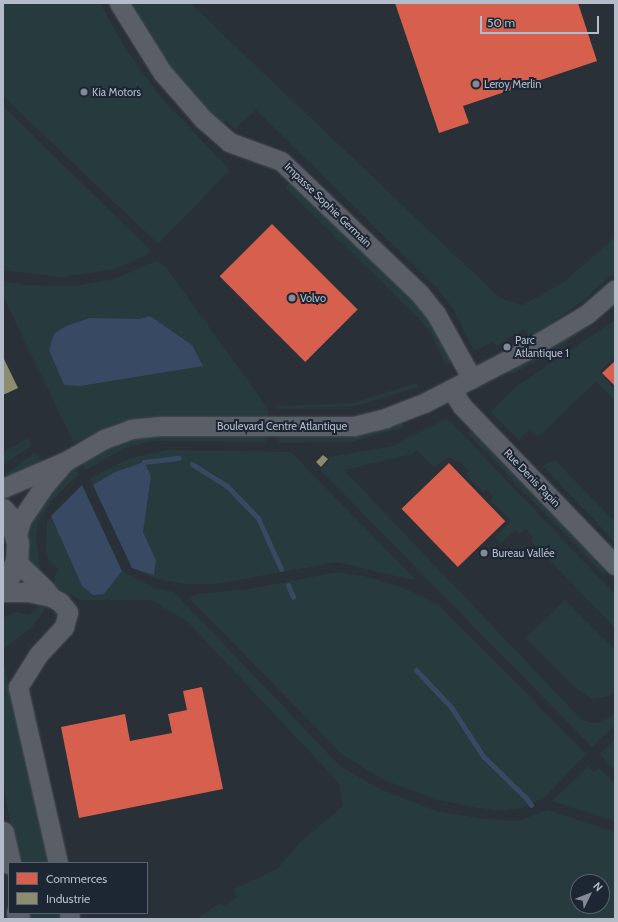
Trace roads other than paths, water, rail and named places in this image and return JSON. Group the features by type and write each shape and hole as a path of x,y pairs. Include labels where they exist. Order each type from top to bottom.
{"street":[{"name":"Impasse Sophie Germain","path":"119,3 162,72 203,119 229,142 270,155 286,164 420,294 436,314 472,379"},
{"name":"Boulevard Centre Atlantique","path":"3,488 66,461 104,439 131,430 161,426 354,426 411,408 472,379 587,314 615,290"},
{"name":"Rue Denis Papin","path":"451,390 462,406 615,565"},
{"name":"Boulevard Centre Atlantique","path":"17,535 21,520 38,493 66,461"},
{"path":"3,510 10,519 17,535 17,562 3,588"},
{"path":"17,562 68,612 64,626 38,655 18,687 58,862"},
{"path":"3,592 28,592 51,597"},
{"path":"3,832 10,862"}],"water":[{"path":"150,316 192,345 203,366 80,386 64,385 49,350 54,334 66,326 90,318 140,319"},
{"path":"144,462 151,476 143,532 156,560 154,575 132,568 93,485 115,472"},
{"path":"82,485 122,571 104,594 93,595 82,586 51,516"}],"waterway":[{"path":"144,462 179,458"},
{"path":"192,464 227,486 258,518 281,569"},
{"path":"288,585 293,597"},
{"path":"416,670 451,707 483,756 527,799 531,805"}],"place":[{"name":"Leroy Merlin","path":"476,84"},
{"name":"Kia Motors","path":"84,92"},
{"name":"Volvo","path":"292,298"},
{"name":"Parc Atlantique 1","path":"507,347"},
{"name":"Bureau Vallée","path":"484,553"}]}
